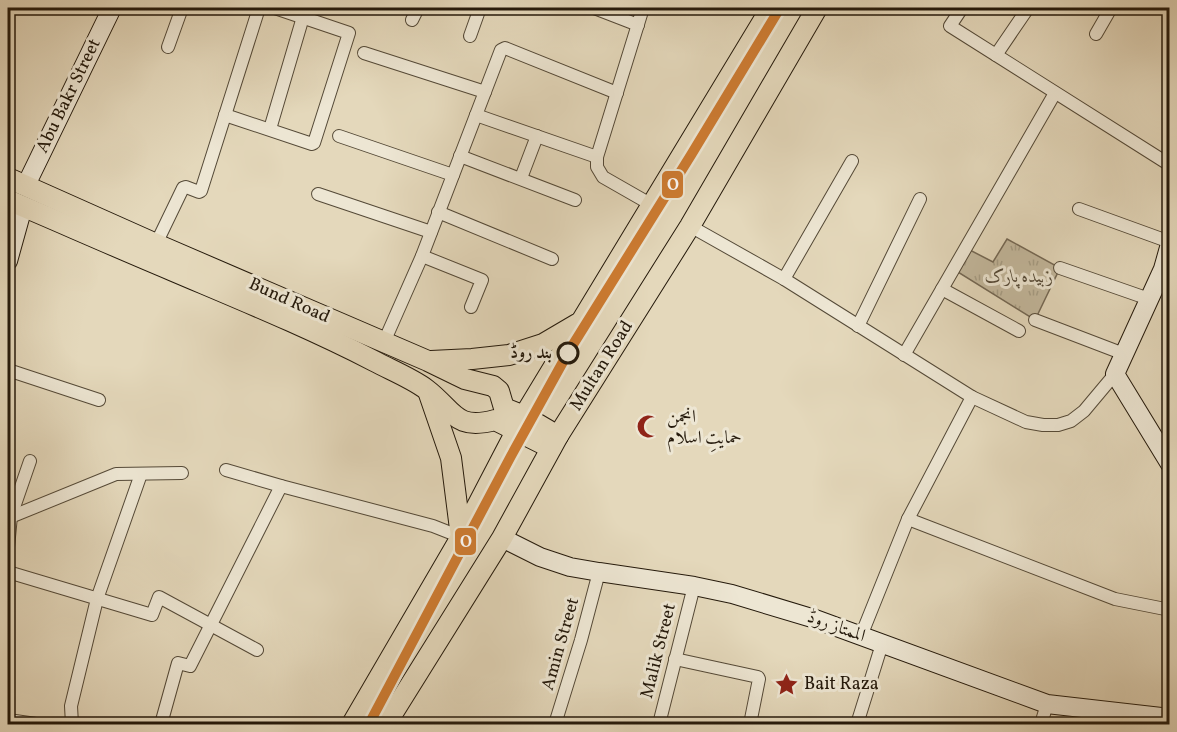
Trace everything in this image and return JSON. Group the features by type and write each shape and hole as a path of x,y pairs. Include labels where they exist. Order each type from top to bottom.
{"main road":[{"name":"Abu Bakr Street","path":"17,182 112,8"},
{"path":"352,724 461,537 520,423 771,8"},
{"name":"Multan Road","path":"393,722 502,538 555,442 690,226 817,8"},
{"name":"Bund Road","path":"17,182 465,379 493,386 499,392 504,408 520,423 555,442"},
{"name":"Bund Road","path":"15,204 260,308 373,360 427,390 453,414 470,423 480,424 495,420 520,423"},
{"path":"8,261 15,204"},
{"path":"73,229 81,210"},
{"path":"1170,243 1166,270 1149,299 1115,374 1170,464"},
{"path":"428,361 509,355 543,344 580,322"},
{"path":"427,390 451,459 461,537"},
{"name":"الممتاز روڈ","path":"502,538 540,557 570,567 732,594 815,619 1047,704 1170,718"}],"street":[{"path":"168,47 182,8"},
{"path":"156,244 183,188 200,192 259,8"},
{"path":"225,115 314,143 348,35 347,32 275,8"},
{"path":"412,20 418,8"},
{"path":"470,36 480,8"},
{"path":"594,8 638,25"},
{"path":"643,8 597,157 597,167 603,177 652,205"},
{"path":"962,8 950,26 1170,165"},
{"path":"996,56 1028,8"},
{"path":"1096,34 1111,8"},
{"path":"270,129 303,17"},
{"path":"384,342 422,256 501,50 505,48 617,93"},
{"path":"364,53 485,92"},
{"path":"904,355 1055,93"},
{"path":"476,115 597,157"},
{"path":"339,136 453,175"},
{"path":"521,178 537,136"},
{"path":"460,156 575,200"},
{"path":"784,279 852,161"},
{"path":"318,194 431,232"},
{"path":"858,326 920,199"},
{"path":"1079,209 1170,243"},
{"path":"438,212 552,259"},
{"path":"690,226 784,279 972,397 1026,422 1043,425 1071,421 1084,411 1115,374"},
{"path":"422,256 482,280 471,307"},
{"path":"1060,268 1149,299"},
{"path":"942,289 1019,331"},
{"path":"1035,320 1124,354"},
{"path":"8,370 99,400"},
{"path":"861,636 908,519 972,397"},
{"path":"8,547 9,517 30,461"},
{"path":"226,470 433,526 461,537"},
{"path":"9,517 116,474 182,473"},
{"path":"72,724 71,706 97,599 141,474"},
{"path":"162,724 178,663 190,666 281,486"},
{"path":"908,519 1114,599 1170,610"},
{"path":"8,572 152,615 159,597 257,650"},
{"name":"Amin Street","path":"555,724 599,572"},
{"name":"Malik Street","path":"660,724 694,586"},
{"path":"857,724 882,644"},
{"path":"675,658 758,677 750,724"},
{"path":"1041,724 1047,704"},
{"path":"8,720 36,724"}],"green space":[{"name":"زبیدہ پارک","path":"1007,239 1060,268 1035,320 953,269 966,248 993,262"}],"transit line":[{"name":"O","path":"369,724 569,351 780,8"}],"place":[{"name":"بند روڈ","path":"568,353"},
{"name":"انجمن حمایتِ اسلام","path":"649,427"},
{"name":"Bait Raza","path":"786,684"}]}
